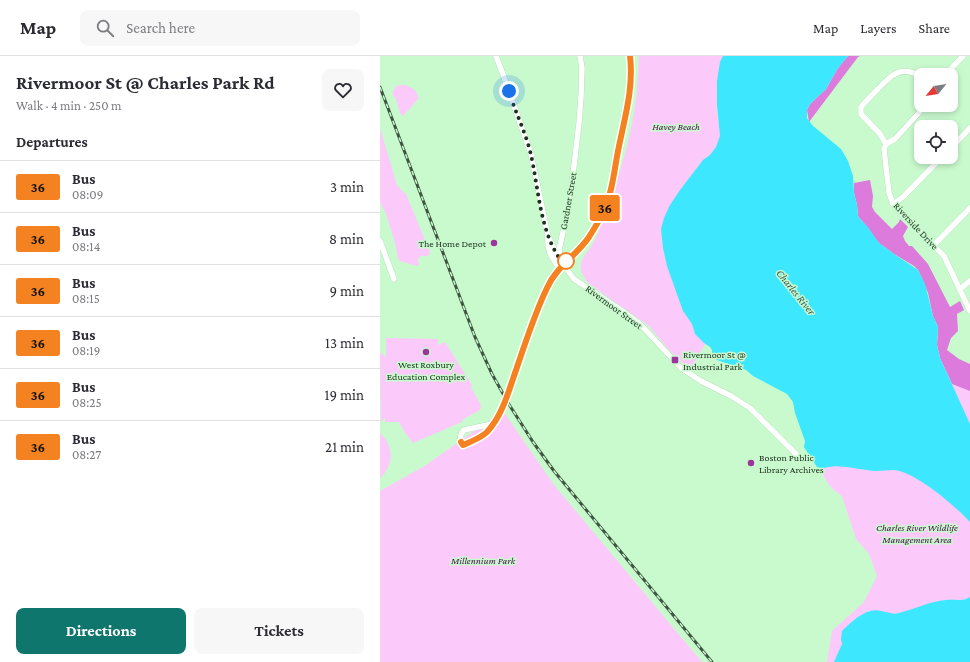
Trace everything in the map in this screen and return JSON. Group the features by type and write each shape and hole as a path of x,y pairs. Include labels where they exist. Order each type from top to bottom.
{"street":[{"name":"Rivermoor Street","path":"496,56 531,154 548,236 561,266 574,278 641,325 681,368 701,382 731,396 750,408 801,459"},
{"name":"Gardner Street","path":"561,266 558,250 570,200 579,123 582,89 582,68 580,56"},
{"path":"492,424 464,430 461,433 460,438 463,445 487,432 492,424 497,420 548,285 561,266 590,236 604,212 611,189 630,92 632,71 630,56"},
{"path":"951,68 963,56"},
{"path":"914,73 907,71 894,74 861,107 861,114 880,134 886,144 895,139 920,112"},
{"path":"958,141 970,128"},
{"name":"Riverside Drive","path":"886,144 884,154 893,204 934,245 945,259 970,311"},
{"path":"893,204 903,197 935,164"},
{"path":"934,245 970,208"},
{"path":"380,241 394,279"},
{"path":"960,289 970,281"}],"green space":[{"name":"Havey Beach","path":"639,56 724,56 717,103 720,137 719,143 709,156 706,343 690,369 667,348 649,326 588,283 584,277 581,267 582,259 592,245 600,229 623,162 634,114"},
{"path":"406,85 415,90 419,98 403,116 400,113 396,99 392,94 396,86"},
{"path":"380,128 397,185 406,194 430,252 429,255 420,256 418,259 419,265 417,266 398,259 395,243 386,214 380,202"},
{"path":"386,338 438,339 438,345 445,342 472,385 471,388 481,405 480,410 462,420 462,422 413,443 399,422 385,422 385,418 381,422 380,352 386,357"},
{"path":"970,366 970,424 952,384"},
{"name":"Millennium Park","path":"499,405 554,485 702,662 380,662 380,491 426,465 494,417"},
{"path":"380,433 388,443 390,449 390,462 385,473 380,478"},
{"name":"Charles River Wildlife Management Area","path":"807,440 893,464 970,508 970,597 922,617 868,611 852,621 850,662 827,662 832,631 864,602 877,576 869,554 856,539 842,496 832,488 824,477 821,469 823,468"}],"shaded area":[{"path":"848,56 860,56 809,122 807,110 810,104 826,89 838,68"},
{"path":"870,180 873,196 872,207 875,212 892,229 900,219 908,227 903,236 905,241 909,246 912,246 928,264 950,307 960,301 964,310 957,314 958,331 951,338 947,350 959,359 970,364 970,391 952,384 940,358 937,345 938,327 933,316 928,293 918,270 879,243 858,216 854,193 854,183"}],"water":[{"name":"Charles River","path":"723,56 848,56 838,68 826,89 810,104 807,110 807,118 812,125 841,149 848,161 853,176 854,193 858,216 860,219 879,243 918,270 925,284 933,316 938,327 937,345 940,358 970,424 970,522 955,507 935,491 924,483 903,472 894,470 870,471 844,466 832,466 821,469 817,467 804,447 805,441 795,413 793,402 787,394 753,376 746,370 717,360 710,347 695,334 692,324 683,311 667,266 661,229 670,205 703,160 710,155 716,147 720,136 717,105 717,81 720,62"},
{"path":"970,597 970,662 834,662 842,644 842,631 865,613 875,610 897,614 934,602 961,600"}],"railway":[{"path":"380,87 475,337 492,374 510,406 554,471 712,662"}],"bus line":[{"name":"36","path":"461,442 463,445 481,436 487,432 492,424 497,420 508,394 532,323 548,285 559,268 590,236 604,212 611,189 630,92 632,71 630,56"}],"place":[{"name":"The Home Depot","path":"494,243"},
{"name":"West Roxbury Education Complex","path":"426,352"},
{"name":"Rivermoor St @ Industrial Park","path":"675,360"},
{"name":"Boston Public Library Archives","path":"751,463"}],"route":[{"path":"509,91 531,154 548,236 558,257 564,264 567,260 566,261"}]}
